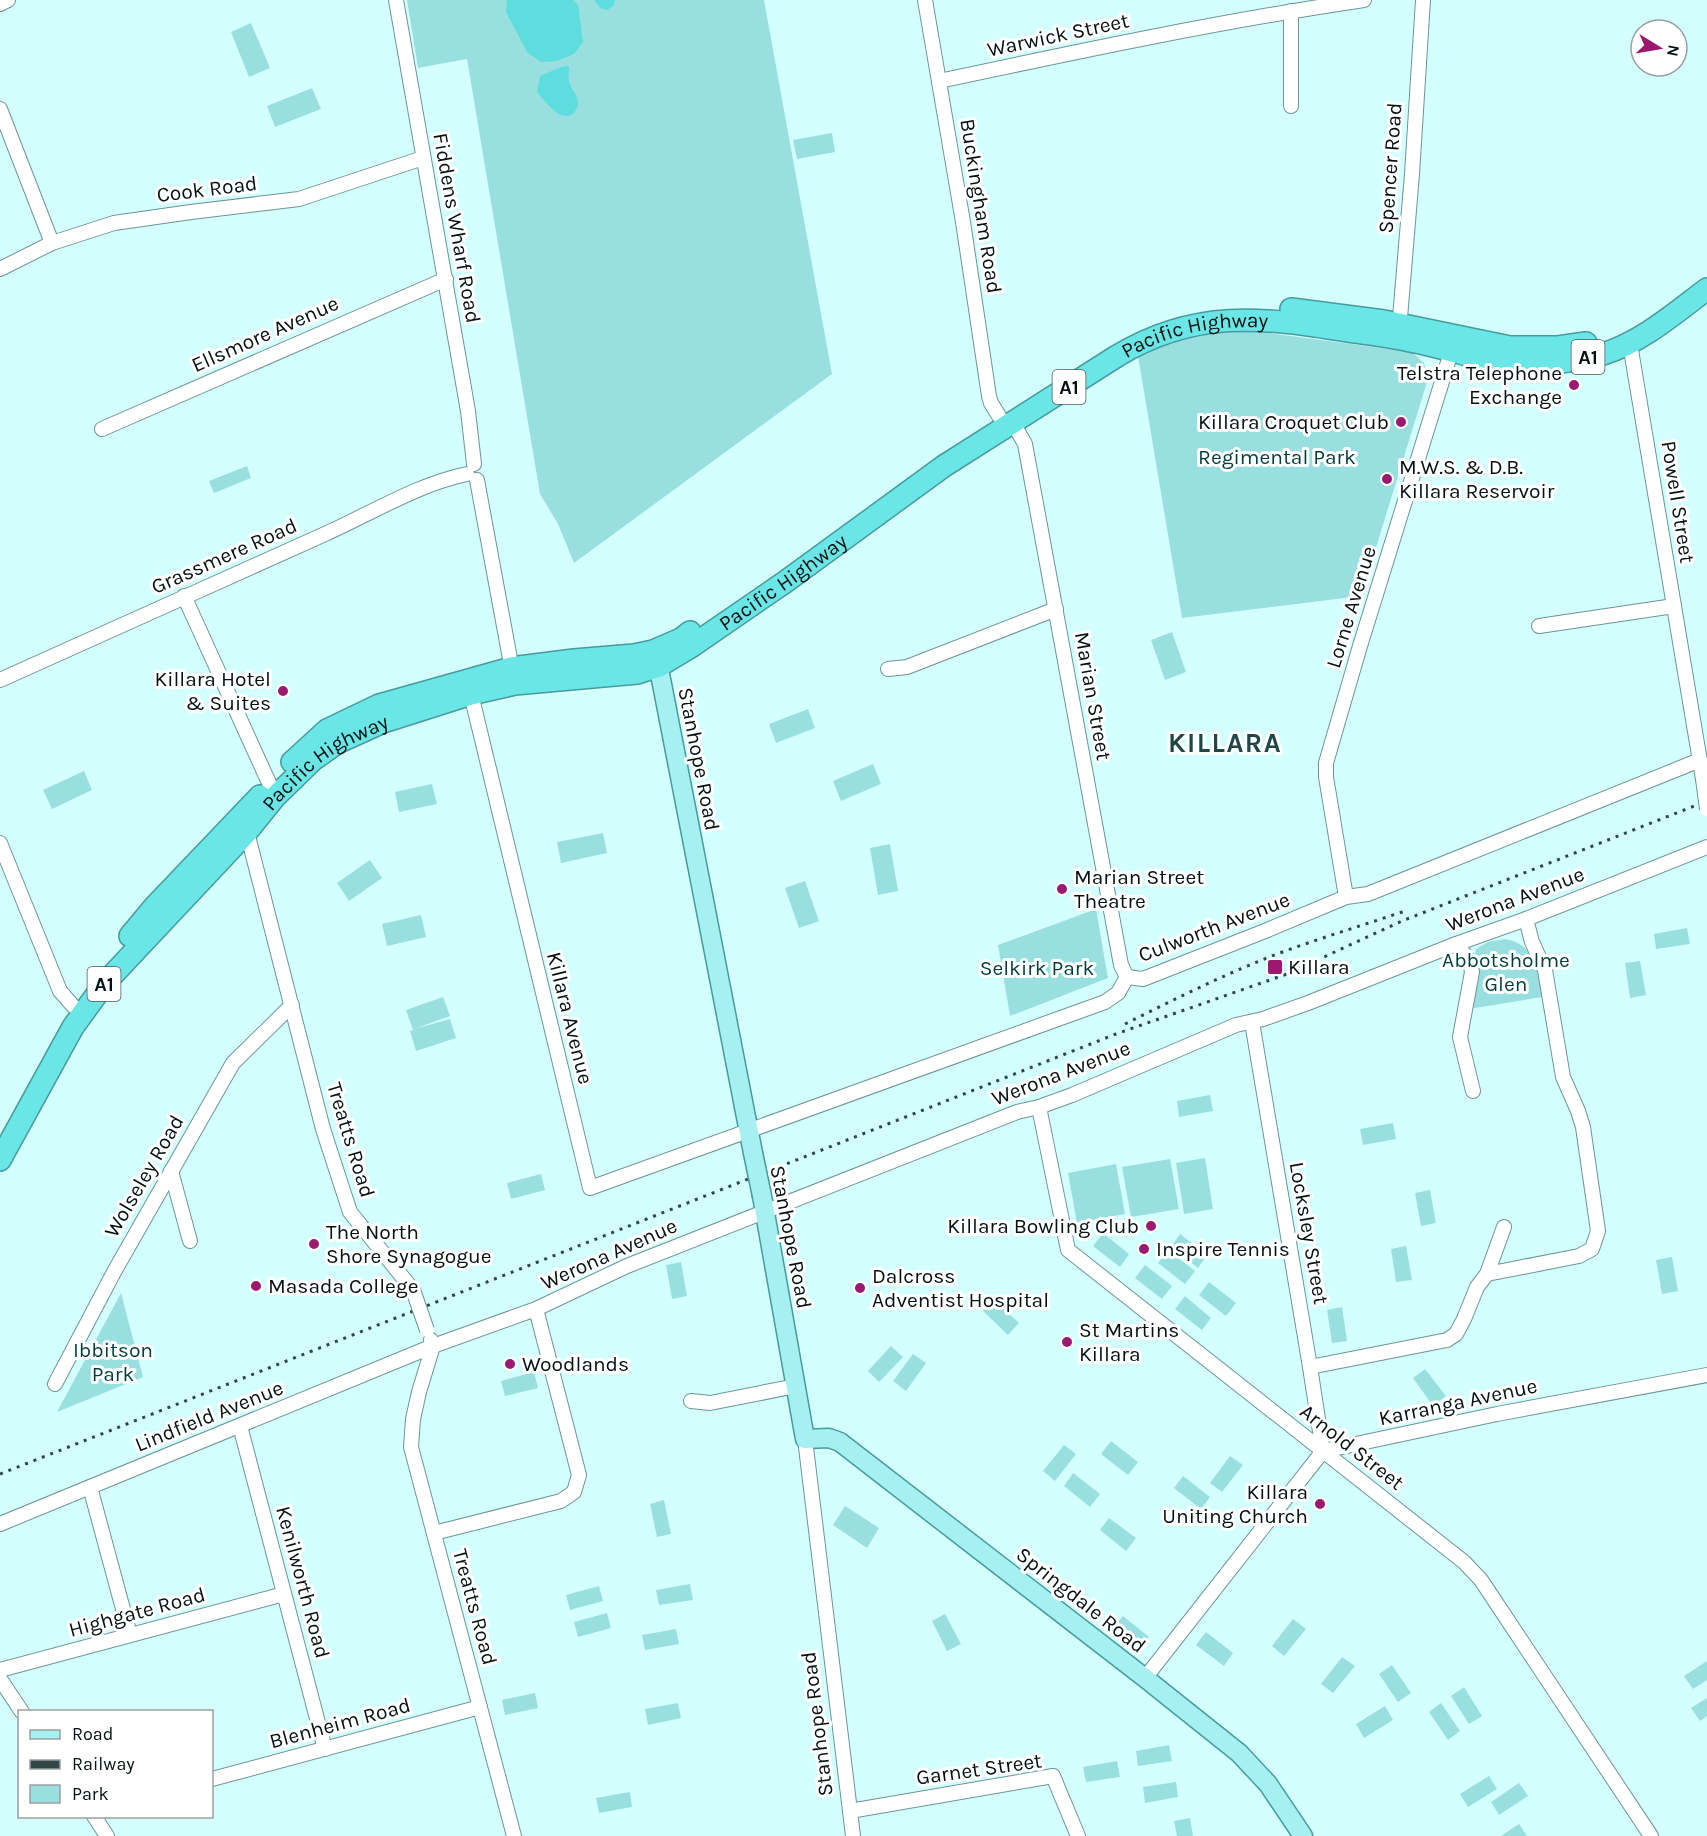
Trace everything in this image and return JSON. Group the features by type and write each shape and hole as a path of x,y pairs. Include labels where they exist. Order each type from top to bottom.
{"highway":[{"name":"Pacific Highway","path":"0,1160 73,1027 94,996 240,829 270,785 327,729 379,705 513,676 637,673 656,658 689,648 785,582 1006,420 1133,346 1164,334 1225,320 1262,320 1398,331 1454,343 1523,348 1577,345 1623,331 1707,273"},
{"name":"Pacific Highway","path":"1454,343 1493,361 1534,363 1580,359 1603,354 1630,344 1707,289"},
{"name":"Pacific Highway","path":"0,1136 84,989 155,906 314,760 337,742 383,722 471,694 513,676"}],"main road":[{"name":"Stanhope Road","path":"656,658 763,1204 805,1439"},
{"name":"Springdale Road","path":"805,1439 830,1438 845,1445 1145,1678 1239,1753 1268,1784 1303,1836"}],"street":[{"path":"0,4 8,0"},
{"name":"Fiddens Wharf Road","path":"396,0 468,411 473,472 513,676"},
{"name":"Buckingham Road","path":"925,0 963,222 989,396 991,403 1006,420"},
{"name":"Warwick Street","path":"939,81 1079,51 1291,11 1364,0"},
{"name":"Spencer Road","path":"1398,331 1412,174 1423,0"},
{"path":"1291,11 1292,106"},
{"path":"0,109 52,243"},
{"name":"Cook Road","path":"0,269 52,243 114,223 299,199 423,159"},
{"name":"Ellsmore Avenue","path":"102,429 446,279"},
{"name":"Lorne Avenue","path":"1346,897 1326,777 1326,763 1454,343"},
{"name":"Powell Street","path":"1630,344 1707,809"},
{"name":"Marian Street","path":"1006,420 1025,444 1120,965 1127,977"},
{"name":"Grassmere Road","path":"0,680 328,533 400,498 456,476 473,472"},
{"path":"184,596 270,785"},
{"path":"1539,626 1674,606"},
{"path":"888,669 907,667 1056,609"},
{"name":"Killara Avenue","path":"471,694 590,1188 748,1132"},
{"name":"Culworth Avenue","path":"748,1132 1105,1002 1118,993 1127,977 1143,979 1346,897 1368,894 1700,760"},
{"name":"Treatts Road","path":"240,829 249,840 323,1129 350,1212 413,1290 434,1346 412,1419 411,1447 514,1836"},
{"path":"0,843 60,991 73,1006"},
{"name":"Werona Avenue","path":"434,1346 536,1309 763,1204 1017,1112 1072,1095 1236,1025 1252,1022 1308,1003 1707,847"},
{"path":"1487,1274 1586,1253 1592,1249 1598,1231 1583,1127 1563,1077 1545,970 1532,942 1526,919"},
{"path":"1456,944 1470,960 1472,972 1460,1037 1473,1090"},
{"name":"Wolseley Road","path":"55,1384 114,1272 233,1063 292,1005"},
{"name":"Locksley Street","path":"1252,1022 1323,1451"},
{"name":"Arnold Street","path":"1039,1107 1068,1250 1464,1562 1481,1580 1651,1836"},
{"path":"171,1171 190,1241"},
{"path":"1310,1367 1447,1340 1456,1334 1477,1287 1487,1274 1504,1227"},
{"path":"434,1533 561,1501 574,1492 579,1475 536,1309"},
{"name":"Lindfield Avenue","path":"0,1524 434,1346"},
{"name":"Karranga Avenue","path":"1323,1451 1497,1414 1707,1375"},
{"path":"691,1401 710,1403 796,1386"},
{"name":"Kenilworth Road","path":"240,1426 325,1749"},
{"name":"Stanhope Road","path":"805,1439 853,1836"},
{"path":"1145,1678 1323,1451"},
{"path":"90,1487 130,1635"},
{"name":"Highgate Road","path":"0,1670 284,1594"},
{"path":"0,1679 21,1710"},
{"name":"Blenheim Road","path":"213,1779 480,1707"},
{"name":"Garnet Street","path":"850,1811 1053,1776 1078,1836"},
{"path":"95,1818 107,1836"}],"green space":[{"path":"407,0 764,0 832,374 574,563 558,524 540,494 467,59 418,68"},
{"path":"251,23 270,68 249,77 231,32"},
{"path":"312,88 321,109 275,127 267,106"},
{"path":"832,133 835,152 797,159 793,140"},
{"name":"Regimental Park","path":"1237,329 1412,352 1424,363 1428,379 1361,596 1182,618 1138,356 1163,343"},
{"path":"247,466 251,478 214,493 209,481"},
{"path":"1172,632 1186,672 1165,680 1151,640"},
{"path":"808,709 815,728 776,743 769,724"},
{"path":"873,764 881,784 841,801 833,781"},
{"path":"84,771 92,790 52,809 43,790"},
{"path":"432,784 437,804 399,812 395,792"},
{"path":"603,833 607,853 561,863 557,842"},
{"path":"890,844 898,891 878,895 870,848"},
{"path":"370,860 382,878 349,901 337,883"},
{"path":"805,881 819,921 799,928 785,888"},
{"name":"Selkirk Park","path":"1096,909 1108,978 1010,1016 998,945"},
{"path":"421,915 426,937 387,946 382,924"},
{"path":"1687,928 1690,944 1656,949 1654,934"},
{"name":"Abbotsholme Glen","path":"1505,939 1523,947 1534,960 1540,978 1542,997 1469,1009 1476,949 1488,942"},
{"path":"1640,961 1646,995 1630,998 1625,963"},
{"path":"443,997 450,1016 414,1029 450,1019 456,1038 416,1051 410,1031 413,1030 406,1010"},
{"path":"1210,1095 1213,1111 1179,1117 1177,1101"},
{"path":"1393,1123 1396,1139 1363,1145 1360,1129"},
{"path":"1205,1158 1213,1209 1184,1214 1176,1163"},
{"path":"1170,1159 1179,1209 1131,1217 1122,1167"},
{"path":"1116,1164 1125,1214 1077,1223 1068,1173"},
{"path":"541,1174 545,1190 511,1199 507,1183"},
{"path":"1430,1190 1436,1223 1421,1226 1415,1193"},
{"path":"1103,1233 1129,1254 1120,1267 1093,1246"},
{"path":"1180,1234 1207,1255 1198,1268 1171,1247"},
{"path":"1406,1246 1412,1280 1396,1282 1391,1249"},
{"path":"1168,1250 1195,1271 1185,1284 1158,1263"},
{"path":"1672,1257 1678,1291 1662,1294 1656,1260"},
{"path":"681,1262 687,1296 672,1299 666,1265"},
{"path":"1145,1265 1172,1286 1162,1299 1135,1278"},
{"path":"1209,1282 1236,1303 1226,1316 1199,1295"},
{"name":"Ibbitson Park","path":"121,1293 143,1377 57,1412"},
{"path":"1185,1296 1211,1318 1202,1330 1175,1309"},
{"path":"994,1300 1019,1323 1008,1335 983,1311"},
{"path":"1342,1307 1347,1341 1332,1343 1327,1310"},
{"path":"891,1346 903,1357 879,1382 868,1371"},
{"path":"913,1354 926,1363 906,1391 893,1381"},
{"path":"1425,1369 1446,1396 1433,1406 1413,1378"},
{"path":"534,1372 538,1388 505,1396 501,1381"},
{"path":"1111,1441 1138,1462 1128,1475 1101,1454"},
{"path":"1064,1445 1076,1454 1055,1481 1043,1471"},
{"path":"1230,1456 1243,1465 1222,1492 1210,1483"},
{"path":"1073,1473 1100,1494 1090,1507 1064,1486"},
{"path":"1183,1476 1210,1497 1201,1509 1174,1488"},
{"path":"664,1500 671,1534 657,1537 650,1504"},
{"path":"845,1506 879,1528 867,1548 833,1525"},
{"path":"1109,1518 1136,1538 1126,1551 1100,1530"},
{"path":"690,1584 693,1600 659,1605 656,1590"},
{"path":"599,1586 603,1601 570,1610 566,1595"},
{"path":"607,1613 611,1628 578,1637 574,1622"},
{"path":"945,1614 961,1644 947,1651 932,1621"},
{"path":"1123,1616 1149,1637 1140,1649 1113,1628"},
{"path":"1293,1619 1306,1629 1284,1656 1272,1646"},
{"path":"676,1629 679,1644 645,1650 642,1635"},
{"path":"1206,1632 1233,1653 1224,1666 1196,1645"},
{"path":"1342,1657 1355,1666 1333,1693 1321,1684"},
{"path":"1707,1661 1707,1680 1693,1689 1684,1676"},
{"path":"1392,1665 1411,1693 1398,1702 1379,1674"},
{"path":"1464,1687 1482,1716 1469,1724 1451,1696"},
{"path":"535,1693 538,1708 505,1715 502,1700"},
{"path":"1707,1698 1707,1716 1700,1721 1691,1708"},
{"path":"678,1703 681,1718 648,1725 645,1709"},
{"path":"1441,1703 1460,1731 1448,1740 1429,1712"},
{"path":"1385,1706 1393,1720 1364,1738 1356,1724"},
{"path":"1169,1745 1172,1761 1138,1766 1136,1751"},
{"path":"1117,1761 1120,1777 1086,1782 1083,1767"},
{"path":"1489,1776 1497,1789 1468,1807 1460,1794"},
{"path":"1176,1782 1178,1797 1145,1803 1143,1787"},
{"path":"1519,1783 1528,1796 1499,1815 1491,1802"},
{"path":"630,1792 632,1807 599,1813 596,1798"},
{"path":"1190,1818 1193,1836 1177,1836 1174,1821"},
{"path":"1519,1824 1527,1836 1501,1836"}],"shaded area":[{"path":"507,0 573,0 578,5 583,42 574,54 556,61 541,62 527,52 506,12"},
{"path":"594,0 615,0 613,6 607,10 600,8"},
{"path":"569,66 570,84 578,103 574,113 566,116 552,109 537,92 540,76"}],"railway":[{"path":"0,1474 1116,1034 1287,974 1402,921 1707,801"},
{"path":"1125,1024 1200,987 1277,954 1408,910"}],"place":[{"name":"Telstra Telephone Exchange","path":"1574,385"},
{"name":"Killara Croquet Club","path":"1401,422"},
{"name":"M.W.S. & D.B. Killara Reservoir","path":"1387,479"},
{"name":"Killara Hotel & Suites","path":"283,691"},
{"name":"Marian Street Theatre","path":"1062,889"},
{"name":"Killara","path":"1275,967"},
{"name":"Killara Bowling Club","path":"1151,1226"},
{"name":"The North Shore Synagogue","path":"314,1244"},
{"name":"Inspire Tennis","path":"1144,1249"},
{"name":"Masada College","path":"256,1286"},
{"name":"Dalcross Adventist Hospital","path":"860,1288"},
{"name":"St Martins Killara","path":"1067,1342"},
{"name":"Woodlands","path":"510,1364"},
{"name":"Killara Uniting Church","path":"1320,1504"}],"district":[{"name":"KILLARA","path":"1225,743"}]}
